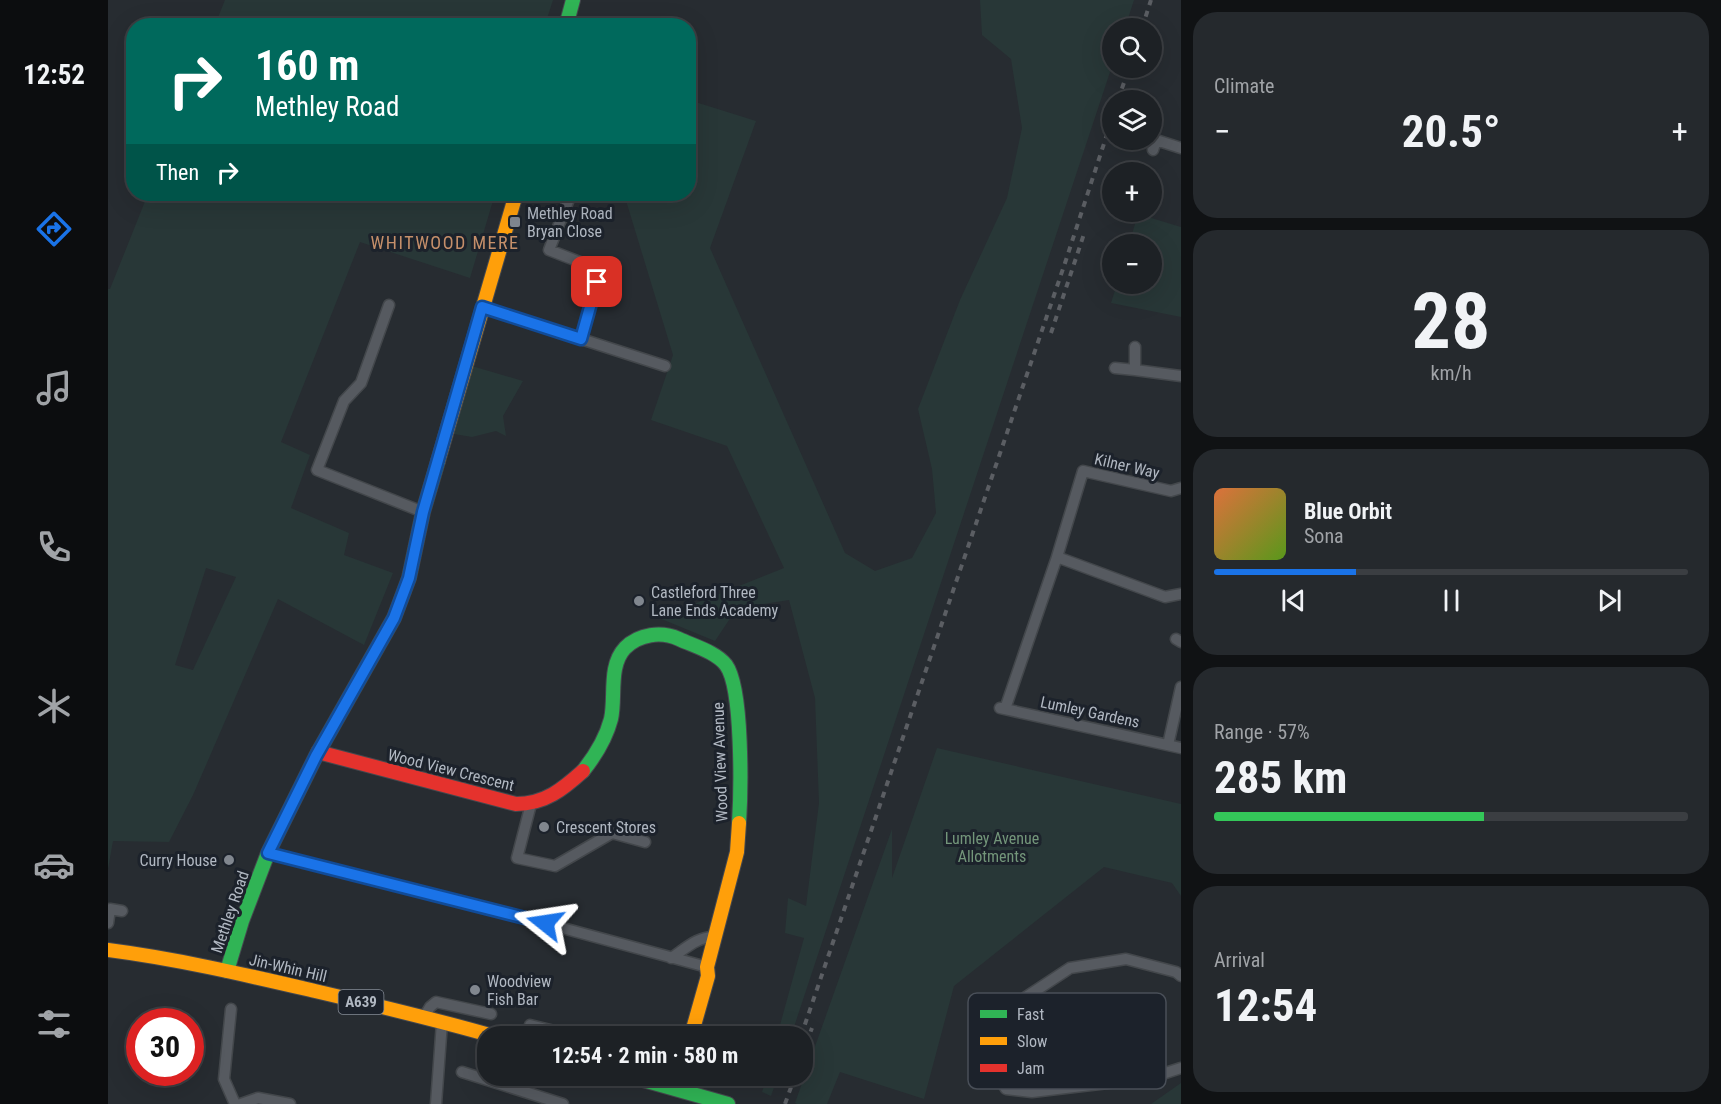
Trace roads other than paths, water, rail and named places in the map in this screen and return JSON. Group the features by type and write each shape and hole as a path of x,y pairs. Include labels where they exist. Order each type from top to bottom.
{"main road":[{"path":"568,18 573,0"},
{"name":"Methley Road","path":"227,971 242,921 268,853 318,752 394,618 409,578 423,512 514,201"},
{"name":"Wood View Crescent","path":"318,752 516,804 531,804 566,786 584,771 608,730 612,714 617,661 626,648 654,633"},
{"name":"Wood View Avenue","path":"654,633 675,637 716,656 726,665 733,678 737,708 741,789 739,841 707,967 708,976 694,1026"},
{"name":"Jin-Whin Hill","path":"108,950 153,955 227,971 477,1032"},
{"path":"664,1086 728,1104"}],"street":[{"path":"1162,142 1181,148"},
{"path":"568,201 549,250 590,266 597,282 581,339"},
{"path":"389,305 361,383 344,401 317,470 423,512"},
{"path":"482,307 665,366"},
{"path":"1135,347 1135,370"},
{"path":"1115,368 1181,376"},
{"name":"Kilner Way","path":"1043,594 1057,557 1083,471 1171,491 1181,488"},
{"path":"1057,557 1165,597 1181,594"},
{"name":"Lumley Gardens","path":"1043,594 1002,708 1181,748"},
{"path":"1168,745 1181,687"},
{"path":"531,804 517,858 555,866 612,833 645,842"},
{"path":"268,853 707,967"},
{"path":"108,923 110,909 122,911"},
{"path":"671,958 699,939 707,936 715,937"},
{"path":"1032,993 1070,968 1126,959 1176,972 1181,976"},
{"path":"424,1017 436,1002 491,1014"},
{"path":"231,1009 224,1079 235,1104"},
{"path":"436,1104 442,1022"},
{"path":"530,1025 534,1026"},
{"path":"1166,1073 1181,1068"},
{"path":"462,1072 563,1104"},
{"path":"1006,1089 1032,1092 1057,1089"},
{"path":"241,1104 258,1098 290,1104"}],"railway":[{"path":"1145,18 1151,0"},
{"path":"1121,90 1126,78"},
{"path":"804,1026 1102,150"},
{"path":"1051,333 1084,234"},
{"path":"785,1104 791,1086"}],"place":[{"name":"Methley Road Bryan Close","path":"515,222"},
{"name":"Castleford Three Lane Ends Academy","path":"639,601"},
{"name":"Crescent Stores","path":"544,827"},
{"name":"Curry House","path":"229,860"},
{"name":"Woodview Fish Bar","path":"475,990"}],"district":[{"name":"WHITWOOD MERE","path":"445,242"}],"park label":[{"name":"Lumley Avenue Allotments","path":"992,847"}]}
